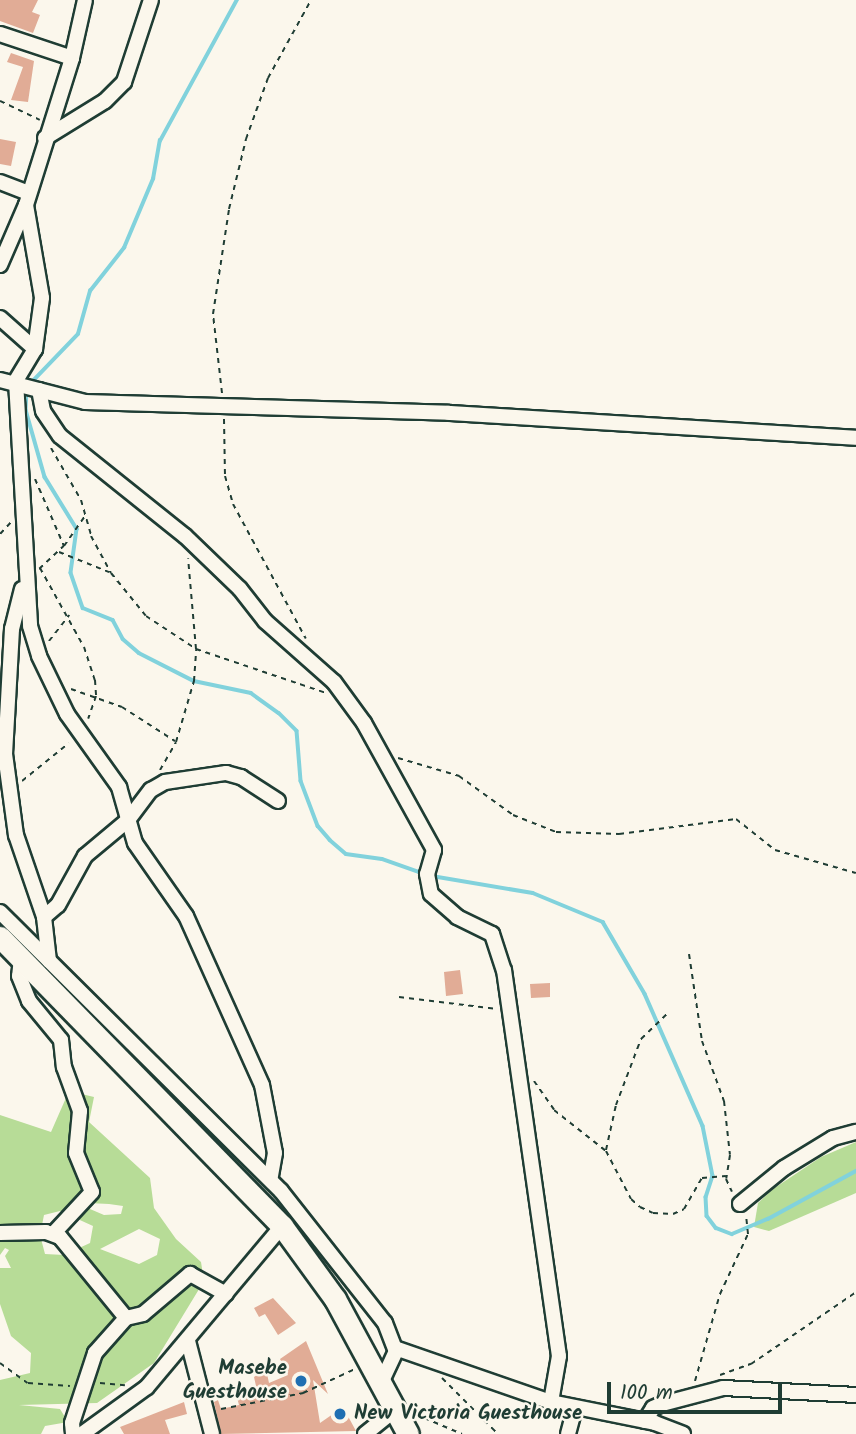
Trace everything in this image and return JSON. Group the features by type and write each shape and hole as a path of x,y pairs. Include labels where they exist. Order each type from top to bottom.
{"highway":[{"path":"0,937 282,1226 335,1298 382,1381 408,1434"}],"street":[{"path":"0,265 27,199 48,123 72,58 85,0"},
{"path":"45,138 105,102 124,82 151,0"},
{"path":"0,34 72,58"},
{"path":"0,182 27,199 42,298 35,349 16,381 27,546 24,581 12,629 5,754 22,859 44,917 49,961"},
{"path":"0,318 35,349"},
{"path":"0,380 16,381 85,402 449,413 856,438"},
{"path":"39,390 43,411 60,436 186,536 240,589 265,621 319,664 350,702 381,752 436,855 426,874 431,894 457,917 492,934 505,970 559,1356 551,1402"},
{"path":"24,581 39,656 53,687 79,733 119,787 135,843 187,916 264,1090 275,1153 270,1180"},
{"path":"44,917 58,905 85,856 128,820 151,790 165,782 226,774 241,777 278,801"},
{"path":"0,912 270,1180 385,1323 395,1348 396,1360 382,1381"},
{"path":"21,958 19,976 29,1001 61,1040 64,1066 80,1111 76,1153 92,1192 53,1234"},
{"path":"740,1204 784,1168 833,1138 856,1132"},
{"path":"82,1434 147,1387 282,1226"},
{"path":"0,1233 53,1234 68,1243 125,1318"},
{"path":"74,1434 72,1423 95,1353 125,1318 143,1314 190,1274 226,1294"},
{"path":"188,1340 212,1434"},
{"path":"395,1348 551,1402 645,1421 683,1434"},
{"path":"645,1421 653,1408 684,1396 741,1386 856,1395"},
{"path":"568,1434 575,1408"},
{"path":"365,1434 395,1410"}],"path":[{"path":"311,0 268,78 246,139 229,209 213,314 225,407 225,476 233,503 319,664"},
{"path":"0,101 48,123"},
{"path":"50,442 111,573 146,616 196,649 327,694"},
{"path":"34,478 64,545"},
{"path":"40,569 64,545 85,516"},
{"path":"151,790 176,741 194,681 196,649 186,536"},
{"path":"9,789 55,757 79,733 96,696 84,647 69,615 27,546"},
{"path":"58,552 111,573"},
{"path":"39,656 69,615"},
{"path":"53,687 96,696 146,720 176,741"},
{"path":"381,752 459,776 513,815 556,832 619,834 736,820 775,850 856,873"},
{"path":"684,1396 696,1377 720,1294 748,1234 747,1218 726,1176 730,1155 724,1101 712,1078 702,1041 689,954"},
{"path":"399,997 435,998 509,1011"},
{"path":"606,1152 615,1105 640,1040 668,1013"},
{"path":"516,1063 554,1110 606,1152 631,1199 653,1213 684,1209 702,1178 726,1176"},
{"path":"715,1377 751,1364 856,1292"},
{"path":"206,1412 303,1393 370,1362"},
{"path":"434,1371 483,1414 498,1434"},
{"path":"395,1410 423,1416 462,1434"}],"green space":[{"path":"69,1091 94,1097 89,1122 150,1178 154,1208 176,1239 201,1262 204,1281 154,1363 97,1403 19,1405 60,1409 68,1422 45,1426 41,1434 0,1434 0,1380 30,1373 31,1353 11,1336 0,1304 0,1268 11,1268 5,1256 9,1250 5,1248 0,1255 0,1115 51,1132","holes":["88,1203 109,1204 123,1206 121,1214 104,1215 83,1206","60,1211 93,1226 90,1243 64,1255 45,1254 40,1235 44,1215","139,1229 160,1239 157,1255 139,1264 100,1249"]},
{"path":"856,1142 856,1193 769,1231 754,1227 758,1203 773,1189 821,1157"}],"building":[{"path":"0,0 38,0 32,12 40,15 33,33 0,21"},
{"path":"11,53 34,61 28,102 11,100 23,67 7,62"},
{"path":"0,139 16,142 11,166 0,164"},
{"path":"460,970 463,994 446,996 444,972"},
{"path":"550,983 550,997 531,998 530,984"},
{"path":"273,1298 296,1323 278,1335 265,1314 259,1317 254,1308"},
{"path":"306,1341 328,1394 313,1380 320,1423 343,1407 356,1431 221,1434 214,1402 218,1400 221,1409 239,1405 235,1390 256,1386 254,1377 266,1369 269,1383 288,1375 280,1359"},
{"path":"184,1402 187,1414 165,1420 170,1434 124,1434 120,1427"}],"waterway":[{"path":"30,384 78,334 90,291 124,248 153,179 160,141 237,0"},
{"path":"27,391 26,410 45,477 77,529 71,573 83,608 113,620 123,639 139,653 194,681 251,693 279,713 297,731 301,781 318,826 330,840 346,854 382,859 425,874"},
{"path":"432,876 533,893 603,922 645,994 703,1126 713,1176 706,1197 707,1216 716,1228 732,1234 768,1219 856,1171"}],"place":[{"name":"Masebe Guesthouse","path":"301,1381"},
{"name":"New Victoria Guesthouse","path":"340,1414"}]}
